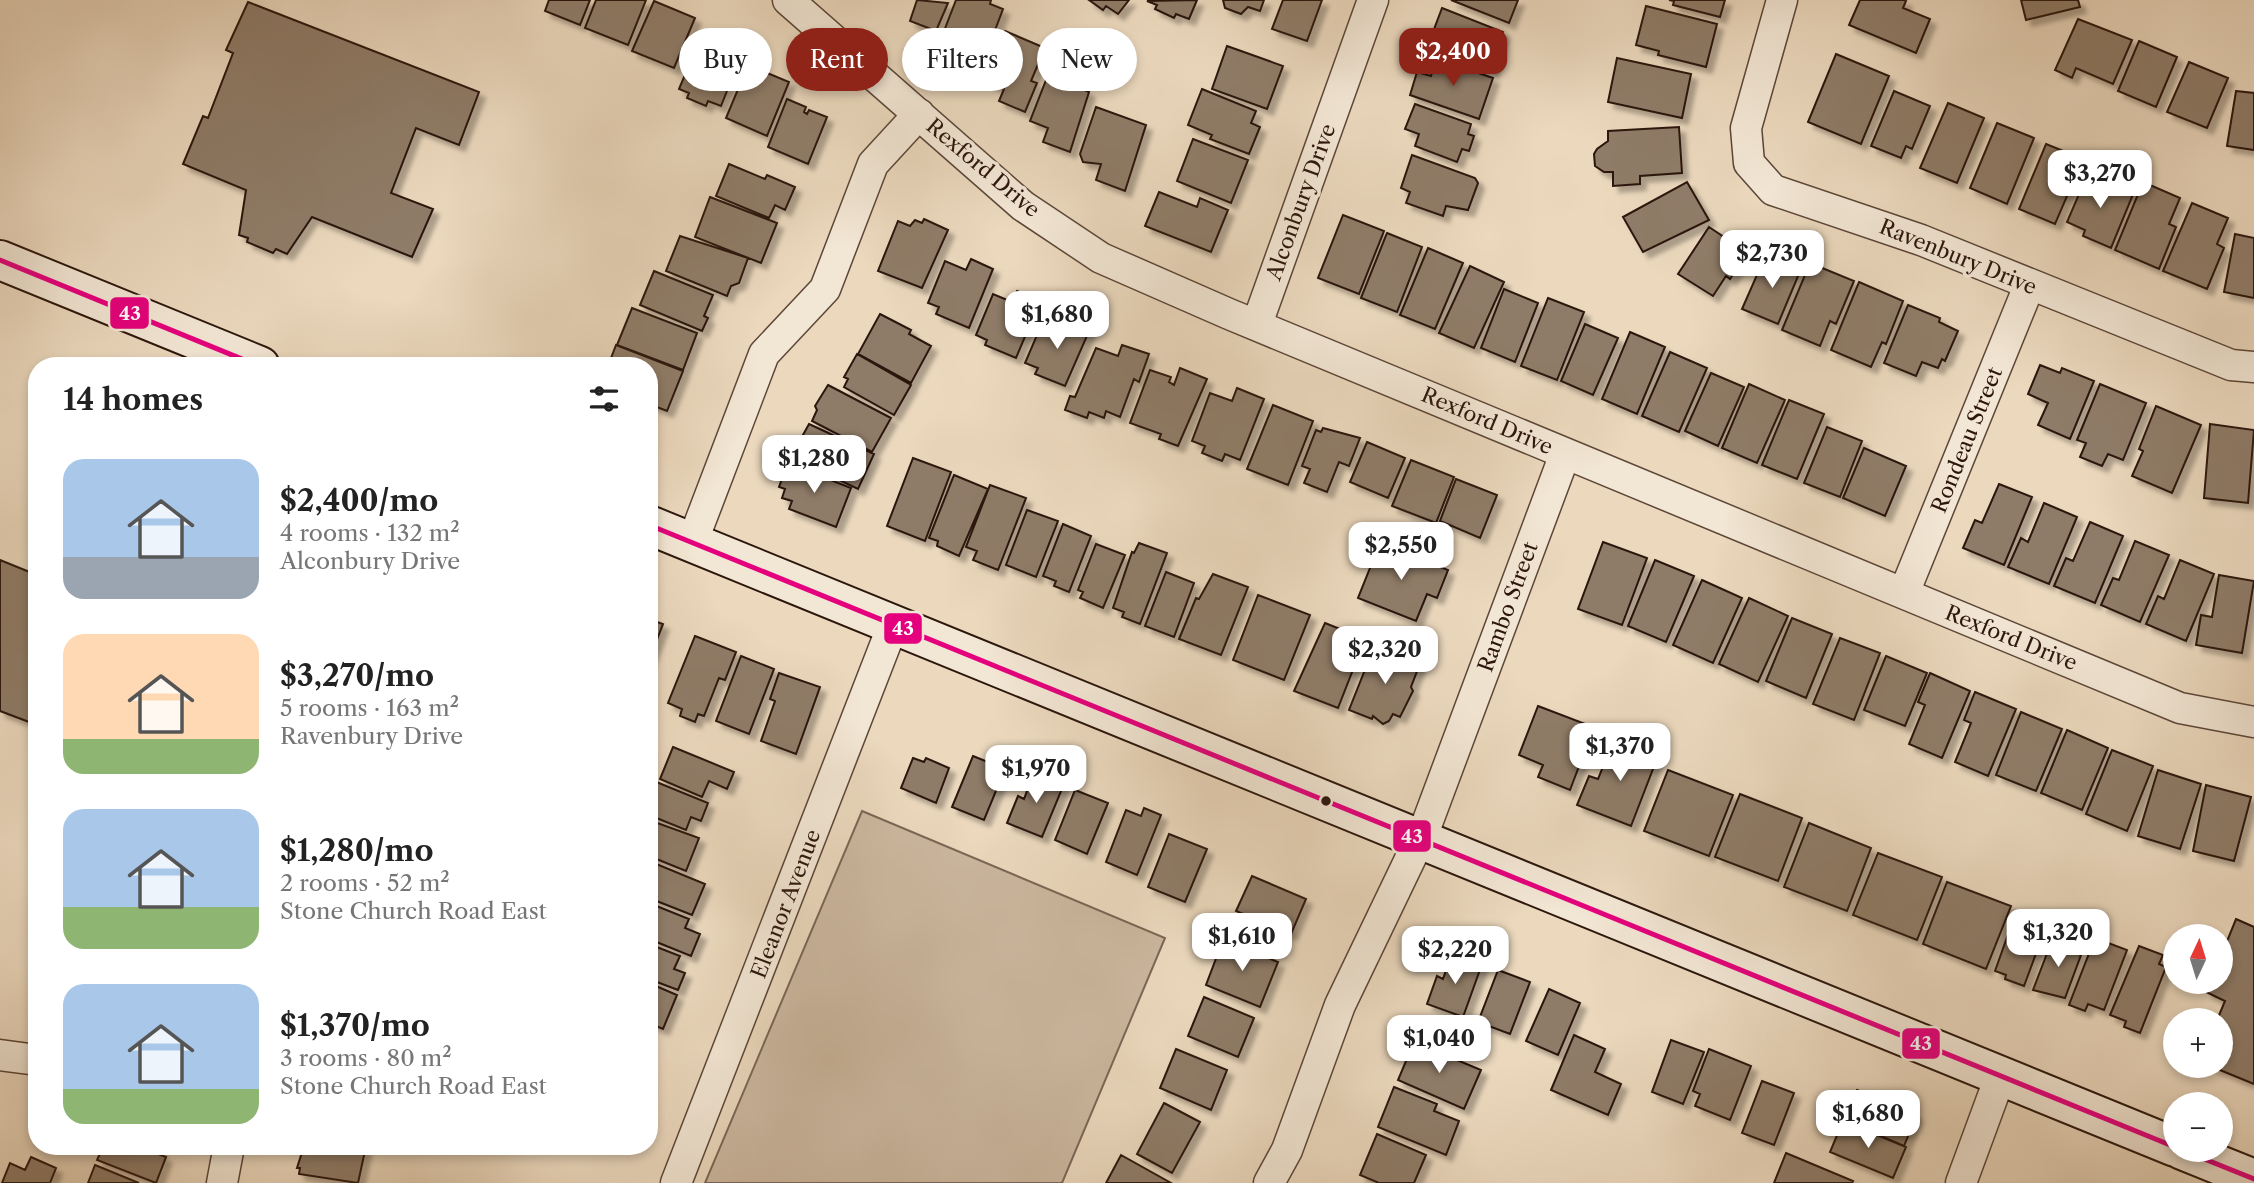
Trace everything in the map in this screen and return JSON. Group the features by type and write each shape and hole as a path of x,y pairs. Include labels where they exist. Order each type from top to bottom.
{"main road":[{"path":"0,260 238,357"},
{"path":"658,529 2163,1142"},
{"path":"2212,1162 2254,1179"}],"street":[{"name":"Rexford Drive","path":"788,0 1023,206 1101,258 1564,454 2180,708 2254,722"},
{"name":"Alconbury Drive","path":"1257,324 1373,0"},
{"name":"Ravenbury Drive","path":"1782,0 1746,128 1749,163 1773,190 1921,240 2029,286 2231,365 2254,367"},
{"path":"692,542 764,354 825,289 873,164 919,114"},
{"name":"Rondeau Street","path":"1904,593 2029,286"},
{"name":"Rambo Street","path":"1269,1183 1287,1150 1340,1005 1420,838 1564,454"},
{"name":"Eleanor Avenue","path":"676,1183 893,625"},
{"path":"0,1055 28,1059"},
{"path":"1961,1183 2000,1077"},
{"path":"222,1183 227,1155"}],"shaded area":[{"path":"862,811 1165,938 1062,1183 705,1183"}],"building":[{"path":"549,0 590,0 580,25 545,11"},
{"path":"596,0 646,0 628,45 585,28"},
{"path":"917,0 948,3 937,28 928,28 910,21"},
{"path":"956,0 991,0 990,4 1003,9 996,28 945,28"},
{"path":"1089,0 1129,0 1118,14 1106,6 1103,10"},
{"path":"1197,0 1189,19 1176,14 1174,18 1155,9 1157,5 1147,1"},
{"path":"1223,0 1264,0 1260,11 1248,7 1241,14 1225,8"},
{"path":"1283,0 1322,0 1307,41 1272,29"},
{"path":"1451,0 1518,0 1509,23"},
{"path":"1669,0 1725,0 1720,17 1673,5 1674,1"},
{"path":"1860,0 1904,0 1906,1 1903,8 1930,19 1916,53 1849,25"},
{"path":"2021,0 2078,0 2080,7 2026,20"},
{"path":"654,1 695,18 691,28 679,28 679,56 674,68 632,51"},
{"path":"248,2 479,92 459,145 416,128 391,193 433,209 412,257 312,217 287,254 276,249 273,253 247,242 248,238 239,235 246,190 183,164 203,116 208,118 233,53 226,50"},
{"path":"1646,6 1717,24 1706,67 1658,55 1659,51 1636,45"},
{"path":"1442,8 1503,32 1492,71 1445,52 1451,39 1433,32"},
{"path":"2078,19 2132,40 2113,84 2076,68 2072,78 2055,70"},
{"path":"1023,39 1037,45 1037,67 1031,81 1037,83 1025,112 999,101 1003,91 1023,91"},
{"path":"2139,41 2177,57 2156,107 2118,91"},
{"path":"1227,46 1283,66 1267,109 1212,89"},
{"path":"1836,54 1889,76 1861,144 1808,122"},
{"path":"1617,58 1691,74 1682,118 1608,102"},
{"path":"1437,59 1493,78 1479,119 1410,95 1417,72 1431,76 1432,72 1428,70 1431,61 1435,63"},
{"path":"2189,62 2228,78 2207,128 2167,112"},
{"path":"772,75 786,81 786,89 767,136 726,118 737,91 772,91"},
{"path":"1202,89 1256,111 1251,123 1260,127 1249,154 1210,139 1212,135 1188,125"},
{"path":"684,91 727,91 721,106 708,101 706,106 687,98 689,93"},
{"path":"1042,91 1089,92 1070,152 1043,142 1048,128 1030,121"},
{"path":"1894,91 1930,106 1912,149 1906,146 1901,158 1871,146"},
{"path":"2236,91 2254,93 2254,150 2227,146"},
{"path":"787,99 806,107 804,112 807,114 809,110 827,117 808,164 768,147"},
{"path":"1948,103 1984,118 1957,183 1920,168"},
{"path":"1415,104 1471,124 1468,134 1474,136 1469,151 1462,149 1457,162 1415,146 1419,134 1405,129"},
{"path":"1096,107 1146,125 1125,191 1096,180 1101,164 1083,162 1080,154"},
{"path":"1997,123 2034,138 2007,204 1970,188"},
{"path":"1679,127 1682,173 1640,176 1640,184 1613,186 1613,172 1604,172 1595,166 1594,154 1608,141 1608,131"},
{"path":"1193,139 1248,160 1231,203 1177,181"},
{"path":"2046,144 2083,159 2055,224 2019,209"},
{"path":"1412,155 1475,178 1478,183 1468,210 1446,206 1443,216 1406,203 1410,192 1401,188"},
{"path":"729,164 765,179 767,175 795,187 785,210 775,205 769,218 716,196"},
{"path":"2088,173 2134,192 2111,248 2083,236 2085,230 2067,222"},
{"path":"1687,182 1709,220 1643,252 1623,217"},
{"path":"2143,182 2180,198 2169,224 2176,227 2159,269 2115,250"},
{"path":"1159,192 1197,207 1200,198 1228,210 1211,252 1145,226"},
{"path":"710,197 777,223 761,263 695,237"},
{"path":"2192,203 2228,218 2217,244 2224,248 2207,289 2163,271"},
{"path":"1343,215 1384,231 1359,294 1318,278"},
{"path":"924,219 948,230 922,288 878,271 898,221 910,226 915,220 922,223"},
{"path":"1709,227 1748,253 1730,279 1726,276 1713,296 1678,274"},
{"path":"1387,233 1422,247 1397,312 1361,298"},
{"path":"2235,234 2254,238 2254,298 2224,292"},
{"path":"680,236 748,258 739,283 731,286 727,296 666,271"},
{"path":"1428,248 1463,263 1435,329 1400,315"},
{"path":"1771,257 1801,269 1778,324 1742,309 1760,268 1765,270"},
{"path":"971,259 993,269 969,328 936,314 939,307 928,303 945,261 966,270"},
{"path":"1810,263 1854,281 1836,324 1830,321 1820,346 1782,330"},
{"path":"1470,266 1504,282 1474,348 1439,333"},
{"path":"654,271 713,295 704,316 708,318 702,331 640,305"},
{"path":"1859,282 1903,301 1886,344 1882,342 1871,367 1831,350"},
{"path":"1504,289 1538,303 1515,362 1481,348"},
{"path":"1017,291 1040,301 1016,358 985,345 987,340 976,335 993,294 1012,302"},
{"path":"1548,298 1584,312 1557,380 1521,366"},
{"path":"1908,305 1940,318 1939,322 1958,331 1945,361 1942,359 1938,368 1922,362 1916,376 1884,363"},
{"path":"632,308 697,333 683,370 658,361 658,357 649,357 617,345"},
{"path":"880,314 911,330 909,334 931,346 911,383 858,354"},
{"path":"1068,319 1090,329 1065,386 1035,374 1038,368 1025,363 1043,321 1063,330"},
{"path":"1585,324 1618,338 1593,395 1561,381"},
{"path":"1630,332 1665,347 1637,414 1602,399"},
{"path":"616,345 647,357 611,357"},
{"path":"1122,345 1149,354 1139,382 1134,379 1120,417 1106,411 1104,418 1089,412 1087,418 1065,410 1070,396 1075,397 1096,348 1118,356"},
{"path":"1670,352 1707,368 1679,432 1642,416"},
{"path":"857,354 911,385 894,415 844,387 848,379 844,377"},
{"path":"658,361 683,371 667,411 658,408"},
{"path":"2040,365 2060,373 2062,368 2094,381 2070,439 2038,425 2048,403 2028,394"},
{"path":"1180,368 1207,379 1178,446 1159,439 1161,434 1130,423 1150,370 1171,377 1169,382 1174,385"},
{"path":"1711,373 1744,387 1718,446 1685,431"},
{"path":"1749,384 1785,400 1757,463 1722,448"},
{"path":"2100,384 2146,403 2123,460 2108,454 2102,466 2080,457 2086,443 2077,440"},
{"path":"828,385 891,418 872,452 812,421 817,410 815,406"},
{"path":"1237,388 1264,399 1240,460 1225,454 1222,461 1202,453 1205,446 1192,441 1210,393 1232,401"},
{"path":"1789,400 1824,414 1797,479 1762,465"},
{"path":"1273,405 1313,421 1288,485 1247,469"},
{"path":"2156,406 2201,425 2172,493 2132,476 2143,451 2139,449"},
{"path":"809,424 874,454 858,489 795,459 798,444"},
{"path":"2210,424 2254,430 2248,503 2204,498"},
{"path":"1827,427 1862,441 1840,497 1804,483"},
{"path":"1323,428 1360,438 1349,466 1339,462 1327,492 1304,483 1310,469 1302,466 1316,430 1321,432"},
{"path":"1367,442 1405,458 1388,498 1350,482"},
{"path":"1864,448 1906,466 1885,516 1843,498"},
{"path":"913,458 951,472 925,541 887,526"},
{"path":"1411,460 1454,477 1436,523 1392,506"},
{"path":"788,463 851,488 836,527 789,509 792,501 782,498 785,489 779,487"},
{"path":"954,475 988,489 959,556 937,546 938,541 929,538"},
{"path":"1456,479 1497,495 1480,538 1440,521"},
{"path":"1999,484 2032,497 2004,565 1963,548 1975,520 1982,523"},
{"path":"990,485 1026,498 998,570 973,560 977,551 966,547"},
{"path":"2044,503 2077,517 2049,584 2008,567 2021,538 2028,542"},
{"path":"1027,510 1058,521 1036,577 1006,565"},
{"path":"2090,522 2123,536 2095,603 2054,586 2066,558 2073,561"},
{"path":"1063,524 1091,536 1069,592 1054,586 1056,581 1043,576"},
{"path":"2135,541 2169,555 2140,622 2101,605 2113,578 2119,580"},
{"path":"1603,542 1647,558 1622,625 1578,609"},
{"path":"1139,543 1167,553 1140,624 1122,617 1124,612 1113,608 1132,552 1134,553"},
{"path":"1380,543 1448,570 1437,598 1427,594 1416,621 1358,598"},
{"path":"1096,544 1125,555 1103,608 1080,598 1083,592 1078,590"},
{"path":"0,560 28,571 28,722 0,711"},
{"path":"1655,560 1694,576 1666,642 1628,626"},
{"path":"2180,560 2214,574 2186,641 2146,624 2158,596 2164,599"},
{"path":"1166,572 1194,583 1174,637 1145,626"},
{"path":"1213,574 1248,587 1221,655 1179,639 1196,598 1199,599"},
{"path":"2219,575 2254,581 2242,653 2196,645 2201,615 2212,617"},
{"path":"1702,580 1742,598 1713,663 1673,645"},
{"path":"1258,595 1310,615 1284,680 1233,660"},
{"path":"1749,598 1788,616 1758,682 1719,664"},
{"path":"1792,618 1832,634 1806,698 1766,681"},
{"path":"658,622 663,624 658,637"},
{"path":"1325,623 1365,639 1338,708 1294,691"},
{"path":"695,636 736,652 725,680 719,678 704,716 698,714 695,722 680,716 682,709 668,703"},
{"path":"1840,638 1880,653 1854,720 1813,704"},
{"path":"1374,647 1421,661 1411,687 1413,691 1400,717 1393,714 1389,721 1383,724 1373,716 1372,719 1349,710"},
{"path":"741,656 774,669 749,734 716,721"},
{"path":"1886,656 1927,673 1905,726 1864,710"},
{"path":"779,673 820,687 796,754 761,741 775,701 770,699"},
{"path":"1930,673 1970,691 1942,758 1909,744 1925,705 1918,702"},
{"path":"1975,692 2016,709 1988,776 1955,762 1971,723 1964,720"},
{"path":"1538,706 1588,725 1575,758 1581,761 1570,790 1538,777 1543,765 1519,755"},
{"path":"2021,712 2062,729 2036,791 1996,775"},
{"path":"2067,730 2108,748 2082,810 2041,793"},
{"path":"1614,739 1658,756 1631,826 1577,805 1589,776 1598,779"},
{"path":"673,747 734,772 727,789 709,781 702,797 660,779"},
{"path":"2112,750 2153,766 2127,831 2086,814"},
{"path":"973,756 1005,769 984,820 952,807"},
{"path":"913,758 924,762 926,758 949,768 936,803 901,788"},
{"path":"1668,770 1733,795 1709,856 1644,831"},
{"path":"2158,770 2201,784 2180,849 2138,836"},
{"path":"1034,772 1064,784 1042,837 1007,823 1018,796 1024,799"},
{"path":"658,783 708,803 701,821 691,817 686,830 658,819"},
{"path":"2206,785 2251,797 2234,861 2193,851"},
{"path":"1075,790 1108,803 1087,854 1055,840"},
{"path":"1740,794 1802,818 1778,881 1715,857"},
{"path":"1144,808 1161,815 1137,875 1106,862 1126,810 1141,816"},
{"path":"658,823 699,838 686,871 658,860"},
{"path":"1809,823 1871,848 1847,911 1784,887"},
{"path":"1169,834 1207,849 1185,902 1148,887"},
{"path":"1878,853 1942,877 1917,940 1853,915"},
{"path":"658,865 705,884 692,915 658,902"},
{"path":"1252,876 1306,899 1291,934 1236,911"},
{"path":"1947,882 2011,906 1986,969 1923,944"},
{"path":"658,907 689,919 685,928 700,934 691,956 658,943"},
{"path":"2236,919 2254,927 2254,1084 2233,1075 2233,1008 2222,1008 2225,1001 2210,994 2233,994 2233,926"},
{"path":"2028,926 2044,932 2024,986 2005,979 2006,975 1995,971 2010,929 2025,934"},
{"path":"2054,935 2071,942 2068,950 2081,955 2065,998 2033,990"},
{"path":"2095,938 2127,950 2104,1010 2088,1004 2085,1011 2069,1005"},
{"path":"1223,940 1278,962 1260,1007 1206,985"},
{"path":"2139,946 2163,955 2159,964 2163,966 2163,975 2140,1033 2124,1027 2126,1021 2110,1015"},
{"path":"658,947 680,956 674,969 685,973 678,990 658,982"},
{"path":"1452,953 1482,964 1463,1017 1427,1004 1437,976 1443,979"},
{"path":"1498,970 1530,982 1510,1034 1478,1022"},
{"path":"658,987 677,995 663,1029 658,1027"},
{"path":"1549,989 1580,1003 1558,1055 1526,1041"},
{"path":"1204,997 1254,1018 1238,1057 1188,1036"},
{"path":"1574,1035 1605,1049 1595,1072 1621,1084 1608,1115 1551,1090"},
{"path":"1671,1040 1704,1052 1683,1104 1652,1092"},
{"path":"1414,1042 1481,1070 1464,1109 1398,1080"},
{"path":"1176,1049 1227,1070 1211,1110 1160,1088"},
{"path":"1709,1049 1751,1066 1730,1120 1695,1106 1700,1094 1693,1091"},
{"path":"1762,1081 1794,1093 1774,1145 1742,1133"},
{"path":"1394,1087 1437,1104 1434,1111 1459,1121 1446,1155 1378,1127"},
{"path":"1857,1090 1915,1114 1904,1146 1844,1120"},
{"path":"1164,1103 1200,1122 1172,1173 1137,1154"},
{"path":"1843,1121 1906,1147 1893,1178 1830,1152"},
{"path":"1377,1134 1426,1155 1414,1183 1379,1183 1360,1175"},
{"path":"1786,1153 1853,1181 1774,1183"},
{"path":"99,1155 166,1157 156,1183 97,1160"},
{"path":"301,1155 364,1155 358,1183 299,1174 300,1168 297,1168"},
{"path":"1121,1155 1171,1183 1106,1183"},
{"path":"31,1157 56,1168 50,1183 2,1183 10,1163 25,1170"},
{"path":"95,1165 139,1183 88,1183"}],"transit line":[{"name":"43","path":"0,260 237,357"},
{"name":"43","path":"658,529 2163,1142"},
{"name":"43","path":"2212,1162 2254,1179"}]}
